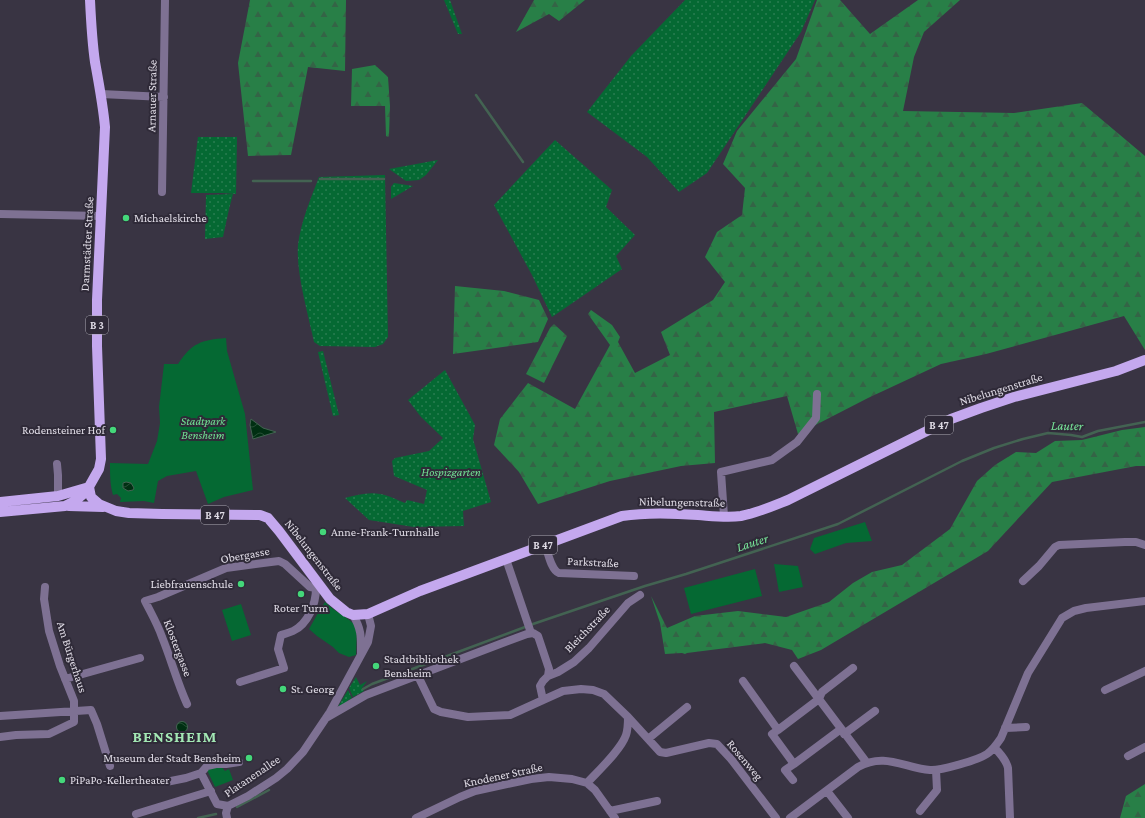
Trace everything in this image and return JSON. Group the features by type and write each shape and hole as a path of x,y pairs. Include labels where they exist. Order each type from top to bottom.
{"main road":[{"name":"Darmstädter Straße","path":"89,487 101,459 97,315 100,216 105,127 104,106 95,62 91,31 90,0"},
{"name":"Nibelungenstraße","path":"108,507 116,511 129,513 260,515 268,518 279,531 318,587 330,599 346,612 353,615 368,614 420,591 622,516 666,513 742,516 762,510 788,500 951,419 1014,397 1116,371 1145,360"},
{"path":"0,502 58,496 89,487 108,507"},
{"name":"B 3","path":"0,512 65,506 83,496 89,487"},
{"name":"B 47","path":"65,506 108,507"}],"street":[{"name":"Arnauer Straße","path":"162,192 165,0"},
{"path":"101,94 164,97"},
{"path":"0,214 100,216"},
{"path":"724,516 721,472 772,460 797,442 816,418 818,394"},
{"path":"57,464 58,496"},
{"path":"1023,581 1039,566 1055,547 1059,545 1130,542 1145,545"},
{"name":"Parkstraße","path":"545,544 553,567 559,573 634,576"},
{"path":"506,559 529,629 538,636 548,663 548,676 543,680 540,686 545,699"},
{"name":"Obergasse","path":"145,601 158,597 226,568 279,561 291,569 310,587 318,587"},
{"name":"Am Bürgerhaus","path":"45,587 44,599 49,631 53,648 74,701 73,712"},
{"path":"240,682 284,668 278,649 281,635 293,631 305,622 318,587"},
{"name":"Bleichstraße","path":"548,676 558,672 574,662 590,648 628,603 640,595"},
{"name":"Klostergasse","path":"145,601 162,635 187,704"},
{"path":"790,818 858,767 866,763 885,760 924,769 936,770 987,754 995,748 1001,738 1028,673 1062,618 1074,611 1086,608 1145,601"},
{"name":"Platanenallee","path":"227,818 226,813 228,806 267,784 287,769 303,752 326,718 368,642 371,626 368,614"},
{"name":"Platanenallee","path":"353,615 359,624 361,635 361,655"},
{"path":"326,718 366,695 418,676 529,629"},
{"path":"65,679 140,658"},
{"path":"794,666 866,763"},
{"path":"794,764 772,734 819,699 822,692 853,668"},
{"path":"1104,690 1145,671"},
{"name":"Rosenweg","path":"418,676 434,709 441,712 468,717 510,715 563,691 582,689 593,690 604,694 628,717 660,752 666,753 709,743 716,744 731,759 776,818"},
{"path":"743,681 778,730"},
{"path":"648,738 687,707"},
{"path":"0,716 92,710 110,766"},
{"path":"793,780 785,770 874,711"},
{"path":"0,737 49,734 74,722 73,712"},
{"path":"615,818 595,790 587,783 621,746 627,734 628,717"},
{"path":"1005,728 1026,727"},
{"path":"1128,756 1145,747"},
{"path":"995,748 1007,762 1010,818"},
{"path":"166,782 201,773 207,766 239,762"},
{"path":"920,811 937,790 936,770"},
{"path":"201,773 217,804 228,806"},
{"name":"Knodener Straße","path":"416,818 468,794 531,779 549,777 572,779 587,783"},
{"path":"136,814 211,791"},
{"path":"827,791 848,818"},
{"path":"610,810 657,801"}],"green space":[{"path":"250,0 346,0 345,71 308,67 291,155 248,156 238,63"},
{"path":"444,0 450,0 462,34 458,34"},
{"path":"534,0 585,0 559,21 549,14 516,32"},
{"path":"685,0 815,0 801,32 707,173 679,192 647,157 587,112 631,56"},
{"path":"817,0 840,0 870,34 918,0 960,0 924,32 914,57 903,111 1014,113 1082,103 1145,156 1145,350 1124,316 986,354 941,364 868,398 798,434 787,396 714,412 715,463 681,466 610,481 538,504 519,472 494,445 500,419 528,383 575,409 610,345 588,314 591,310 612,325 620,337 618,342 635,373 670,355 661,332 713,300 725,282 705,257 717,232 742,215 745,188 723,164 737,131 796,59"},
{"path":"375,65 388,77 390,106 388,137 386,136 385,106 351,106 352,69"},
{"path":"198,137 237,137 236,194 191,193"},
{"path":"555,140 612,190 606,207 635,235 616,256 622,269 552,317 532,275 494,205"},
{"path":"438,160 426,175 419,180 406,181 389,169"},
{"path":"385,175 388,337 383,344 375,347 320,346 314,342 301,281 298,256 301,227 319,177"},
{"path":"394,183 413,186 391,199 391,187"},
{"path":"233,194 223,237 205,239 206,195"},
{"path":"455,286 504,291 539,300 548,319 538,342 453,354"},
{"path":"554,324 567,336 544,383 526,374 550,328"},
{"name":"Stadtpark Bensheim","path":"226,338 227,351 245,414 253,490 224,497 208,504 196,471 167,476 158,481 154,503 144,501 120,502 121,498 117,494 113,495 110,479 110,463 148,464 157,441 160,423 159,407 164,364 178,364 188,351 198,344 210,340"},
{"path":"323,351 339,415 333,416 318,352"},
{"name":"Hospizgarten","path":"445,370 475,425 473,439 491,502 463,511 464,526 414,527 369,520 345,498 362,494 376,493 386,495 405,503 407,500 424,504 427,490 394,476 392,461 395,458 429,451 443,438 421,417 408,400"},
{"path":"1145,427 1145,466 1136,466 1052,482 988,551 821,650 798,659 792,650 765,643 685,654 665,654 660,623 651,596 667,628 695,616 738,611 786,617 829,602 853,583 872,572 902,565 950,529 977,481 995,465 1016,452 1036,453 1055,441 1082,440 1122,430"},
{"path":"865,522 872,541 846,543 815,554 810,549 814,538"},
{"path":"774,564 798,566 803,587 779,592"},
{"path":"755,569 762,596 691,614 684,588"},
{"path":"325,602 350,620 357,627 356,655 349,657 339,653 309,629"},
{"path":"241,604 251,635 232,641 222,610"},
{"path":"356,677 360,685 367,681 362,688 364,691 353,697 349,688"},
{"path":"348,690 352,698 336,710"},
{"path":"221,766 225,771 229,769 233,780 215,787 207,770"},
{"path":"1145,784 1145,818 1120,818 1126,796"}],"water":[{"path":"251,419 263,428 276,432 253,439 250,425"},
{"path":"123,483 131,483 134,488 133,490 128,491 123,488"},
{"path":"182,721 186,723 188,727 186,731 182,733 178,731 176,727 178,723"}],"waterway":[{"path":"476,95 523,162"},
{"path":"320,179 384,179"},
{"path":"253,181 311,181"},
{"name":"Lauter","path":"363,689 372,684 533,624 645,586 838,524 962,461 994,448 1048,433 1082,437 1098,431 1145,422"},
{"name":"Lauter","path":"237,807 269,790"},
{"name":"Lauter","path":"198,818 216,814"}],"place":[{"name":"Michaelskirche","path":"126,218"},
{"name":"Rodensteiner Hof","path":"113,430"},
{"name":"Anne-Frank-Turnhalle","path":"323,532"},
{"name":"Liebfrauenschule","path":"241,584"},
{"name":"Roter Turm","path":"301,594"},
{"name":"Stadtbibliothek Bensheim","path":"376,666"},
{"name":"St. Georg","path":"283,689"},
{"name":"Museum der Stadt Bensheim","path":"249,758"},
{"name":"PiPaPo-Kellertheater","path":"62,780"}],"district":[{"name":"BENSHEIM","path":"175,736"}]}
